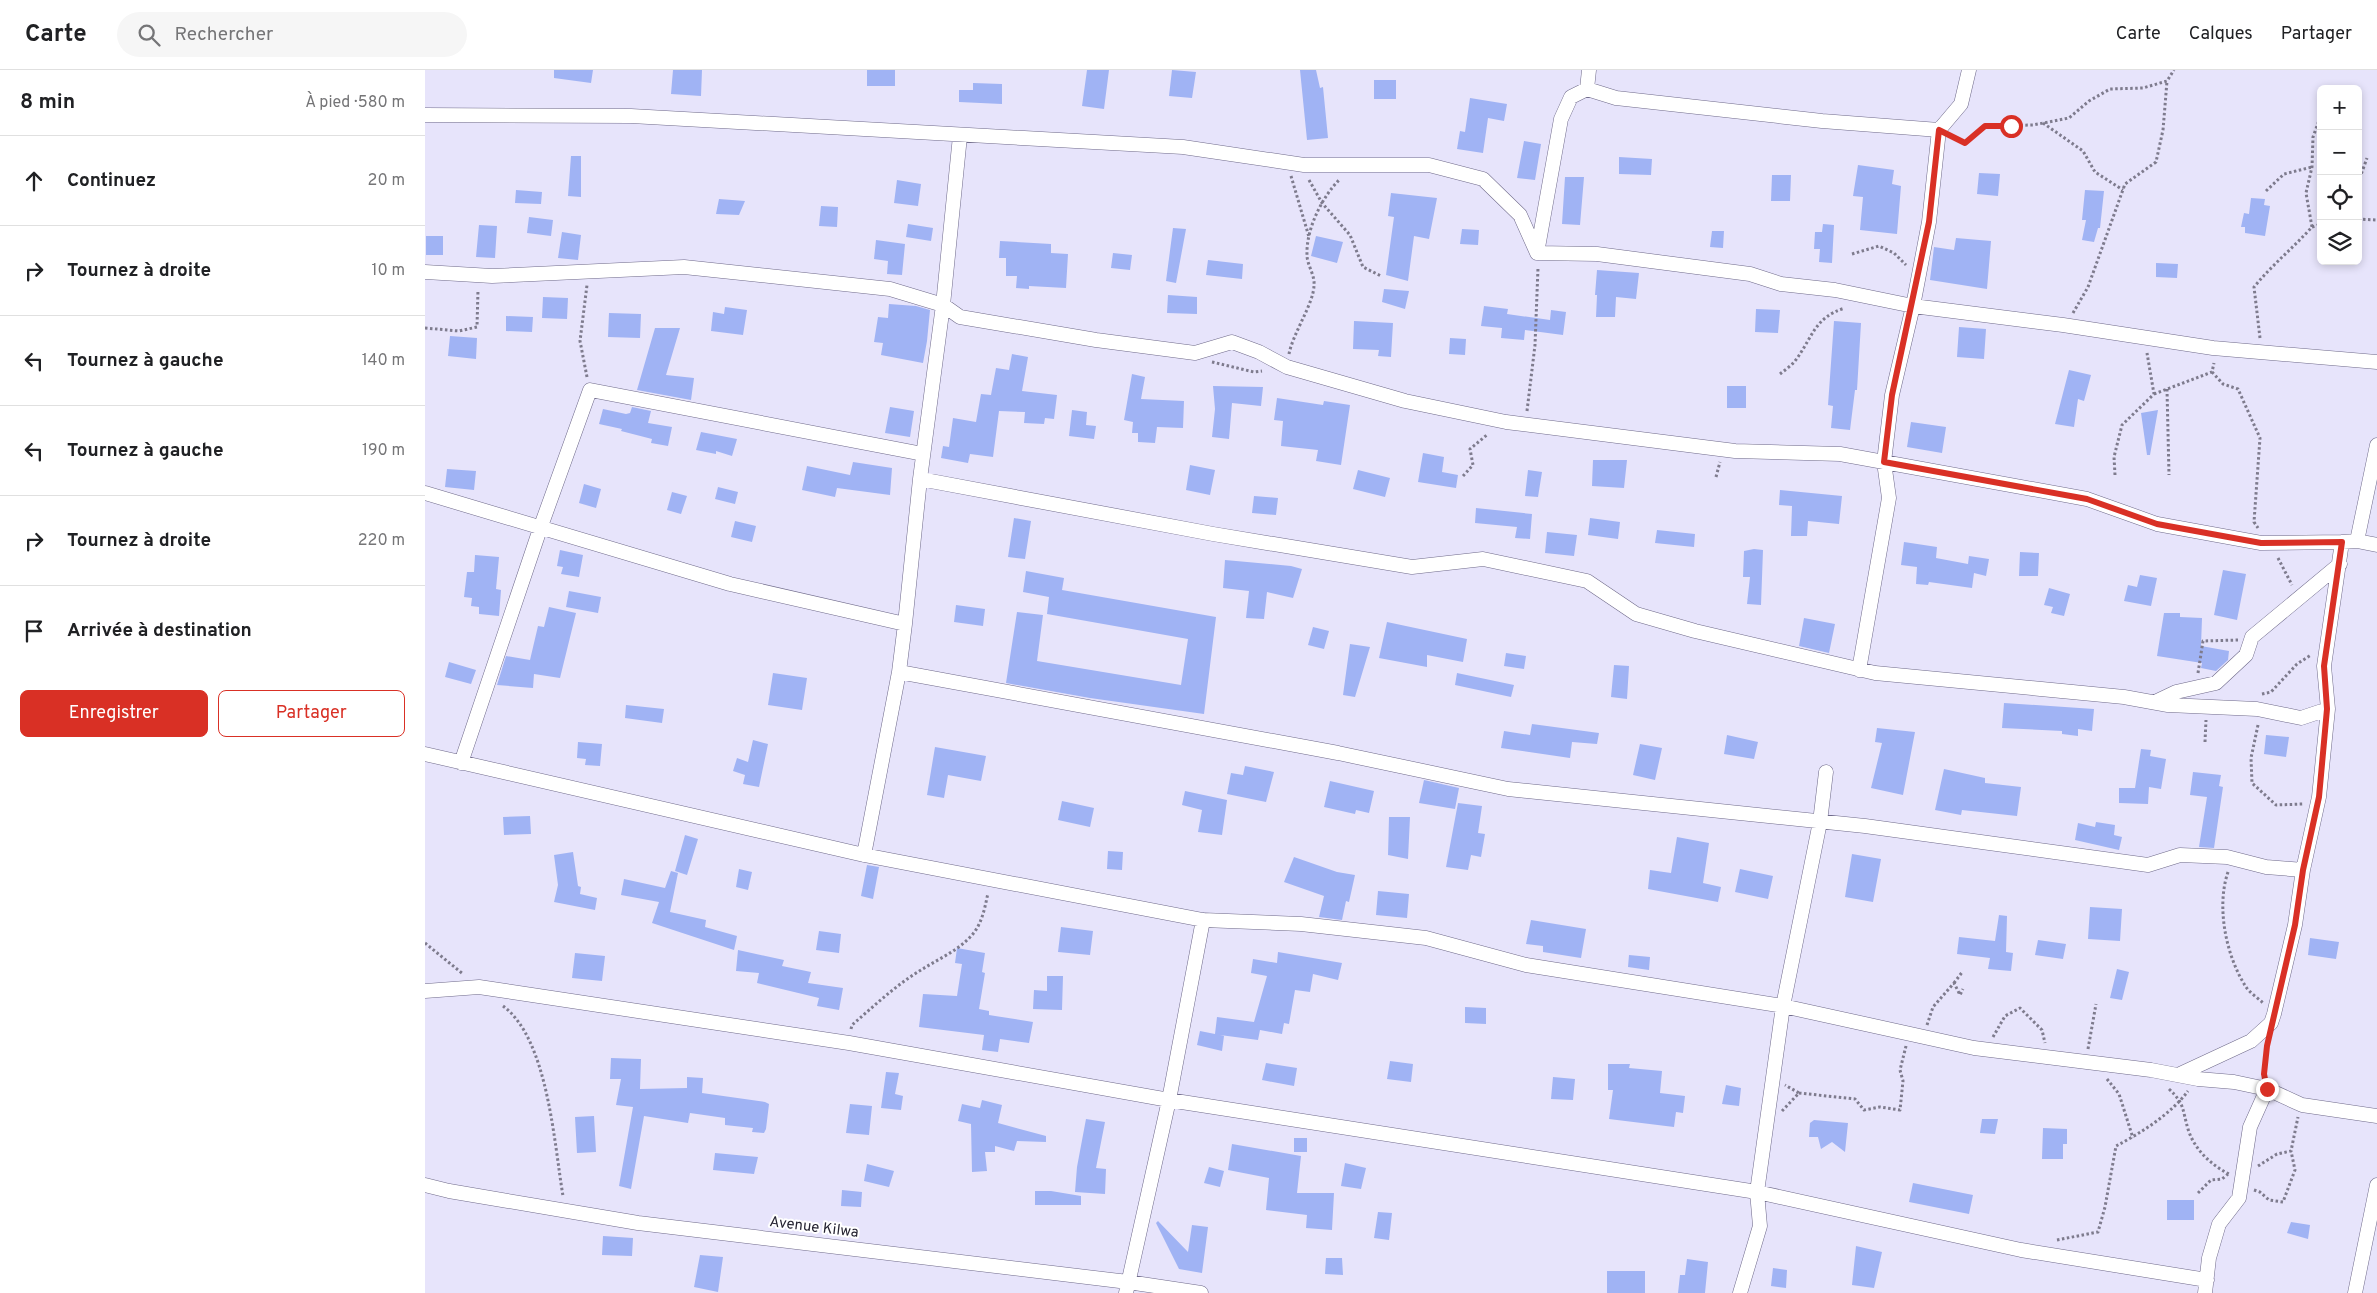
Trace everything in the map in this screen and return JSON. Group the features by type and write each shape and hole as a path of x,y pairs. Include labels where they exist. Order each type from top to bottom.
{"street":[{"path":"1587,88 1589,70"},
{"path":"1859,670 1889,498 1884,462 1892,395 1913,306 1929,222 1939,130 1961,104 1969,70"},
{"path":"1537,253 1561,119 1571,97 1587,88 1617,98 1757,114 1939,130"},
{"path":"425,115 631,116 960,136 1183,147 1290,162 1355,165 1429,165 1483,179 1519,215 1537,253"},
{"path":"864,855 899,672 919,479 943,304 960,136"},
{"path":"1537,253 1597,254 1750,274 1781,284 1835,290 1913,306 2063,325 2213,348 2377,362"},
{"path":"425,272 479,276 684,267 890,289 943,304 960,317 1096,340 1195,353 1232,342 1259,352 1287,367 1405,401 1506,422 1735,451 1841,454 2087,499 2157,524 2261,543 2357,541 2377,544"},
{"path":"461,763 541,526 590,390 923,454"},
{"path":"2357,541 2377,445"},
{"path":"919,479 1213,534 1412,567 1483,559 1587,581 1636,614 1767,650 1859,670 2124,697 2155,702 2257,709 2301,718 2327,709"},
{"path":"425,493 541,526 730,584 905,624"},
{"path":"2180,1074 2251,1041 2273,1018 2295,925 2303,870 2317,808 2327,709 2324,666 2342,542"},
{"path":"2155,702 2176,692 2216,683 2246,655 2252,637 2340,564"},
{"path":"899,672 1338,753 1508,790 1865,826 2148,865 2180,855 2227,857 2266,867 2303,870"},
{"path":"425,754 864,855 1203,920 1301,924 1426,938 1526,965 1783,1006 1974,1048 2180,1074 2197,1079 2233,1082 2267,1089 2301,1105 2377,1116"},
{"path":"1740,1293 1759,1226 1757,1192 1783,1006 1820,822 1826,772"},
{"path":"1127,1288 1169,1100 1203,920"},
{"path":"425,991 479,987 849,1043 1169,1100 1757,1192 2021,1250 2206,1286 2209,1258 2219,1224 2239,1198 2250,1127 2267,1089"},
{"name":"Avenue Kilwa","path":"425,1185 638,1223 1127,1288 1201,1293"},
{"path":"2355,1293 2377,1185"}],"path":[{"path":"2063,325 2073,313 2088,287 2125,184 2156,162 2163,130 2167,81 2174,70"},
{"path":"1939,130 1965,143 1985,126 2043,123 2069,118 2089,101 2110,88 2143,88 2167,81"},
{"path":"2043,123 2083,151 2095,172 2123,190"},
{"path":"2312,226 2306,193 2312,167 2313,137 2317,126"},
{"path":"2361,175 2367,158"},
{"path":"1290,162 1313,184 1322,203 1351,235 1363,267 1381,276"},
{"path":"1290,162 1291,179 1310,240"},
{"path":"1195,353 1217,365 1253,372 1287,367 1292,341 1314,285 1307,256 1322,203 1337,183 1355,165"},
{"path":"2266,191 2284,174 2312,167"},
{"path":"2362,219 2377,220"},
{"path":"2261,351 2254,287 2270,266 2295,246 2312,226 2317,225"},
{"path":"1852,254 1879,246 1894,253 1918,277"},
{"path":"1463,476 1473,465 1471,449 1481,438 1506,422 1527,412 1535,345 1539,279 1537,253"},
{"path":"589,272 580,341 590,390"},
{"path":"425,328 459,331 477,327 479,276"},
{"path":"1780,374 1795,362 1813,331 1831,312 1848,307"},
{"path":"2146,337 2147,365 2154,394"},
{"path":"2212,372 2214,362 2213,348"},
{"path":"2115,475 2113,457 2122,425 2154,394 2212,372"},
{"path":"2212,372 2223,384 2238,389 2242,398 2259,438 2257,474"},
{"path":"2167,389 2169,475"},
{"path":"2241,708 2254,696 2271,692 2297,664 2327,647"},
{"path":"2257,709 2259,730 2251,758 2253,783 2276,805 2301,803 2317,808"},
{"path":"2227,857 2230,867 2223,888 2230,955 2247,988 2273,1018 2264,1074 2267,1089"},
{"path":"849,1043 851,1025 920,970 949,954 972,935 984,914 991,880"},
{"path":"425,943 479,987"},
{"path":"1799,1093 1855,1099 1864,1110 1880,1107 1900,1110 1903,1081 1901,1064 1909,1034 1921,1031 1927,1025 1933,1007 1963,971"},
{"path":"1954,983 1960,995 1963,989"},
{"path":"499,1003 513,1013 534,1049 545,1088 565,1211"},
{"path":"1993,1038 2005,1016 2020,1008 2042,1030 2051,1058"},
{"path":"2053,1241 2098,1232 2105,1207 2116,1146 2133,1138 2181,1100 2197,1079"}],"building":[{"path":"554,70 593,70 591,83 554,78"},
{"path":"673,70 702,70 701,96 671,94"},
{"path":"867,70 895,70 895,86 867,86"},
{"path":"1087,70 1109,70 1104,109 1082,106"},
{"path":"1172,70 1196,72 1192,98 1169,96"},
{"path":"1300,70 1316,70 1320,88 1323,87 1328,138 1307,140"},
{"path":"1374,80 1396,80 1396,99 1374,99"},
{"path":"973,83 1002,84 1002,104 959,102 959,90 973,90"},
{"path":"1470,98 1507,104 1504,121 1488,118 1483,153 1457,149 1460,131 1465,132"},
{"path":"1524,141 1541,144 1535,180 1517,178"},
{"path":"571,156 581,156 581,197 568,196"},
{"path":"1619,157 1652,159 1651,175 1619,174"},
{"path":"1858,165 1894,170 1892,184 1901,186 1897,234 1860,230 1863,197 1853,196"},
{"path":"1979,173 2000,174 1998,196 1977,194"},
{"path":"1772,175 1791,175 1790,201 1771,201"},
{"path":"1565,177 1584,177 1580,225 1562,224"},
{"path":"897,180 921,184 918,206 894,203"},
{"path":"516,190 542,192 541,204 515,203"},
{"path":"2085,190 2104,191 2100,228 2098,228 2094,242 2082,240 2086,220 2082,220"},
{"path":"1391,193 1437,198 1429,239 1414,236 1408,281 1386,275 1394,217 1388,216"},
{"path":"2251,198 2265,199 2264,205 2270,206 2265,236 2245,233 2245,227 2241,227 2244,213 2249,214"},
{"path":"719,199 745,201 739,215 716,214"},
{"path":"821,206 838,207 837,227 819,226"},
{"path":"529,217 553,220 551,236 527,233"},
{"path":"908,224 933,228 931,241 906,237"},
{"path":"1823,224 1834,225 1832,263 1819,262 1820,249 1814,249 1815,232 1822,232"},
{"path":"479,225 497,226 495,258 476,257"},
{"path":"1173,228 1186,229 1176,283 1166,281"},
{"path":"1462,229 1479,230 1478,245 1460,244"},
{"path":"1712,231 1724,231 1723,248 1710,247"},
{"path":"562,232 581,235 578,260 558,258"},
{"path":"426,236 443,236 443,255 426,255"},
{"path":"1316,236 1343,242 1337,263 1311,256"},
{"path":"1956,238 1991,241 1987,289 1930,280 1934,247 1954,250"},
{"path":"876,240 905,244 902,275 887,274 888,261 874,259"},
{"path":"1000,241 1051,244 1051,253 1068,254 1066,288 1029,286 1029,289 1016,288 1017,276 1006,276 1006,258 999,258"},
{"path":"1113,253 1132,255 1130,270 1111,268"},
{"path":"1208,260 1243,264 1242,279 1206,275"},
{"path":"2156,263 2178,264 2177,278 2156,277"},
{"path":"1597,270 1639,273 1636,299 1616,297 1615,317 1596,317"},
{"path":"1384,289 1409,291 1405,309 1382,302"},
{"path":"1168,295 1197,297 1197,314 1167,313"},
{"path":"543,297 568,298 567,319 542,318"},
{"path":"889,304 916,306 930,310 923,363 881,355 883,343 874,342 878,317 888,318"},
{"path":"1484,306 1508,309 1507,314 1550,320 1551,310 1566,312 1563,335 1525,330 1524,340 1501,338 1502,328 1481,326"},
{"path":"725,307 747,310 743,335 711,331 713,312 724,314"},
{"path":"1756,309 1780,310 1778,333 1755,332"},
{"path":"609,313 641,314 640,338 608,337"},
{"path":"506,316 533,317 532,332 506,331"},
{"path":"1354,321 1393,323 1391,357 1378,356 1379,350 1353,349"},
{"path":"1834,321 1861,323 1857,390 1855,390 1850,430 1831,428 1833,406 1828,405"},
{"path":"1959,327 1986,329 1984,359 1957,357"},
{"path":"655,328 680,328 666,375 694,378 691,400 637,390"},
{"path":"450,336 477,338 476,359 448,356"},
{"path":"1450,338 1466,339 1465,355 1449,354"},
{"path":"1012,354 1028,357 1022,391 1057,395 1054,419 1045,418 1044,424 1024,423 1025,412 999,411 993,457 970,454 968,463 941,458 943,446 949,447 953,418 976,422 981,394 991,395 996,368 1009,370"},
{"path":"2069,370 2091,375 2084,401 2078,399 2074,427 2055,424"},
{"path":"1132,374 1145,377 1141,399 1184,401 1183,428 1157,427 1155,443 1138,442 1138,433 1132,433 1133,422 1124,420"},
{"path":"1213,386 1263,387 1261,406 1232,403 1229,439 1212,437 1215,409"},
{"path":"1727,386 1746,386 1746,408 1727,408"},
{"path":"1277,398 1323,405 1324,401 1350,405 1341,465 1316,461 1318,450 1281,446 1283,421 1274,420"},
{"path":"632,407 651,411 648,423 672,427 668,446 651,443 652,439 599,424 603,409 626,414 630,413"},
{"path":"890,407 914,411 910,437 885,433"},
{"path":"1072,410 1087,412 1086,425 1096,426 1094,439 1069,436"},
{"path":"2158,410 2150,455 2147,455 2141,413"},
{"path":"1911,422 1946,427 1942,453 1907,447"},
{"path":"701,432 737,439 732,456 716,451 716,454 696,450"},
{"path":"1423,453 1444,457 1442,472 1458,475 1456,488 1418,482"},
{"path":"1593,460 1627,460 1624,488 1592,486"},
{"path":"853,462 892,468 890,495 837,488 835,497 802,490 807,466 850,475"},
{"path":"1190,465 1215,470 1210,495 1186,490"},
{"path":"447,469 476,471 474,490 445,487"},
{"path":"1358,470 1390,478 1385,497 1353,489"},
{"path":"1528,470 1542,472 1538,497 1525,496"},
{"path":"584,484 601,489 596,508 579,503"},
{"path":"718,487 738,492 735,504 715,499"},
{"path":"1780,490 1842,496 1839,524 1808,521 1807,536 1791,536 1792,506 1779,505"},
{"path":"672,492 687,496 681,514 667,510"},
{"path":"1254,496 1278,498 1276,515 1252,513"},
{"path":"1476,508 1532,514 1530,539 1515,538 1517,527 1475,523"},
{"path":"1014,518 1031,521 1025,559 1008,557"},
{"path":"1590,518 1620,522 1618,539 1588,535"},
{"path":"735,521 756,526 752,542 731,537"},
{"path":"1657,530 1695,534 1694,547 1655,543"},
{"path":"1547,532 1577,535 1574,556 1545,553"},
{"path":"1904,542 1937,547 1936,558 1968,564 1969,556 1989,559 1986,576 1974,573 1972,588 1929,582 1928,585 1916,584 1917,567 1901,565"},
{"path":"560,550 583,555 579,577 561,574 563,567 557,566"},
{"path":"1763,550 1761,605 1747,604 1750,577 1743,577 1744,551"},
{"path":"2020,552 2039,553 2038,576 2019,576"},
{"path":"475,555 499,557 496,589 501,590 499,616 479,614 479,607 471,606 472,598 464,597 467,572 474,572"},
{"path":"1225,560 1291,566 1302,569 1293,598 1267,592 1264,619 1246,618 1249,591 1223,588"},
{"path":"2223,570 2246,574 2237,620 2214,615"},
{"path":"1026,571 1064,578 1062,590 1216,617 1204,714 1090,698 1006,683 1017,612 1043,615 1037,661 1181,685 1188,639 1047,614 1049,597 1023,592"},
{"path":"2140,575 2157,578 2151,606 2124,601 2128,585 2137,587"},
{"path":"2049,588 2070,594 2064,616 2051,613 2053,607 2044,605"},
{"path":"569,591 601,597 598,613 566,607"},
{"path":"956,605 985,609 983,626 954,622"},
{"path":"549,607 576,613 560,678 534,674 533,688 497,685 506,656 530,660 538,626 544,627"},
{"path":"2164,613 2180,613 2180,617 2202,618 2201,646 2229,651 2228,660 2216,671 2201,668 2202,663 2157,656"},
{"path":"1804,618 1835,624 1829,653 1799,646"},
{"path":"1387,622 1467,639 1463,662 1427,655 1427,667 1379,658"},
{"path":"1313,627 1329,631 1324,649 1308,645"},
{"path":"1350,644 1370,647 1355,697 1343,695"},
{"path":"1506,653 1526,656 1524,669 1504,666"},
{"path":"449,662 476,670 471,684 445,677"},
{"path":"1614,665 1629,666 1627,699 1611,697"},
{"path":"773,673 807,678 802,710 768,705"},
{"path":"1457,673 1514,685 1511,697 1455,685"},
{"path":"2004,703 2094,709 2092,731 2078,729 2078,736 2062,734 2062,731 2002,728"},
{"path":"626,705 664,709 662,723 625,718"},
{"path":"1532,724 1599,733 1597,744 1572,742 1570,758 1501,748 1504,731 1530,735"},
{"path":"1877,728 1915,732 1903,795 1871,788 1882,743 1875,742"},
{"path":"1727,735 1758,742 1754,759 1724,754"},
{"path":"2266,735 2289,737 2286,757 2264,754"},
{"path":"753,740 768,744 759,787 743,784 745,775 733,771 737,758 748,762"},
{"path":"578,742 602,744 600,766 585,765 586,759 577,758"},
{"path":"1640,744 1662,748 1655,780 1633,775"},
{"path":"935,747 986,756 981,781 948,775 944,798 927,795"},
{"path":"2141,749 2151,750 2150,756 2166,759 2161,789 2149,787 2148,804 2119,803 2119,788 2135,788"},
{"path":"1245,766 1274,772 1266,802 1227,794 1231,773 1243,775"},
{"path":"1944,769 1985,778 1985,783 2021,787 2017,816 1962,810 1961,815 1935,810"},
{"path":"2193,772 2221,775 2219,786 2223,787 2214,848 2199,847 2207,797 2190,795"},
{"path":"1424,780 1459,788 1455,809 1419,803"},
{"path":"1330,781 1374,791 1369,813 1356,810 1355,814 1324,807"},
{"path":"1185,791 1227,800 1222,835 1198,832 1202,810 1182,805"},
{"path":"1062,801 1094,808 1090,827 1058,820"},
{"path":"1458,803 1482,806 1478,833 1485,834 1481,857 1471,855 1468,870 1446,867"},
{"path":"530,816 531,834 504,835 503,817"},
{"path":"1389,817 1410,817 1408,859 1388,855"},
{"path":"2096,822 2115,825 2114,835 2122,837 2119,850 2075,840 2078,823 2095,827"},
{"path":"685,835 698,839 687,875 675,871"},
{"path":"1677,837 1709,843 1703,883 1721,887 1718,902 1648,889 1650,870 1671,873"},
{"path":"1108,851 1123,852 1122,870 1107,869"},
{"path":"573,852 578,886 581,887 580,894 597,898 595,910 554,902 558,885 554,855"},
{"path":"1852,854 1881,859 1873,902 1845,897"},
{"path":"1294,857 1337,872 1355,875 1349,902 1346,901 1342,920 1319,917 1324,896 1284,882"},
{"path":"867,865 879,867 873,899 861,896"},
{"path":"739,869 752,872 748,890 736,887"},
{"path":"1740,869 1773,876 1768,899 1735,892"},
{"path":"671,871 678,873 670,912 706,920 705,927 737,936 734,950 652,923 659,902 621,895 624,879 665,888"},
{"path":"1378,891 1409,894 1407,918 1376,915"},
{"path":"2090,907 2122,909 2120,941 2088,939"},
{"path":"1999,915 2007,916 2006,952 2013,953 2011,971 1988,969 1990,958 1957,954 1959,937 1995,941"},
{"path":"1531,920 1586,929 1581,958 1543,952 1543,946 1526,944"},
{"path":"1061,927 1093,931 1090,955 1058,952"},
{"path":"819,931 841,934 839,953 816,950"},
{"path":"2310,938 2339,942 2336,959 2308,955"},
{"path":"2038,940 2066,944 2063,959 2035,955"},
{"path":"957,948 985,953 982,972 985,973 979,1009 989,1011 989,1015 1033,1022 1029,1043 1000,1039 998,1052 982,1050 984,1035 919,1027 923,994 957,996 962,964 955,963"},
{"path":"738,950 784,960 782,966 811,972 808,983 843,988 839,1010 817,1006 819,998 757,983 759,973 736,971"},
{"path":"1278,952 1342,963 1338,980 1313,974 1310,992 1295,990 1289,1024 1284,1023 1282,1034 1260,1030 1258,1040 1220,1035 1224,1036 1222,1051 1197,1045 1200,1031 1215,1034 1217,1017 1254,1022 1267,976 1251,973 1253,959 1277,963"},
{"path":"575,953 605,956 602,981 572,978"},
{"path":"1629,955 1650,957 1649,970 1628,967"},
{"path":"2117,969 2129,972 2122,1000 2110,998"},
{"path":"1047,976 1063,976 1062,1010 1033,1009 1034,990 1047,991"},
{"path":"1465,1007 1486,1008 1486,1024 1465,1023"},
{"path":"611,1058 641,1059 640,1089 687,1088 687,1077 703,1078 702,1093 765,1102 769,1104 766,1129 764,1133 752,1132 753,1128 725,1125 725,1118 690,1113 688,1123 644,1116 631,1189 619,1186 633,1107 616,1105 621,1079 610,1079"},
{"path":"1390,1061 1413,1064 1411,1082 1387,1079"},
{"path":"1266,1063 1297,1068 1294,1086 1262,1080"},
{"path":"1608,1064 1630,1064 1629,1068 1662,1071 1660,1093 1685,1096 1683,1113 1676,1112 1674,1127 1609,1119 1613,1090 1608,1090"},
{"path":"886,1072 899,1073 895,1094 903,1096 901,1110 881,1108"},
{"path":"1553,1077 1575,1079 1573,1100 1551,1099"},
{"path":"1726,1085 1741,1088 1739,1106 1722,1104"},
{"path":"982,1100 1002,1105 998,1123 1046,1136 1046,1142 1017,1141 1014,1151 995,1146 995,1152 985,1152 987,1171 972,1172 971,1124 958,1121 962,1104 980,1108"},
{"path":"850,1104 872,1106 869,1135 846,1133"},
{"path":"594,1116 596,1152 577,1153 575,1117"},
{"path":"1086,1119 1105,1122 1096,1168 1106,1169 1105,1194 1075,1192 1077,1167"},
{"path":"1982,1119 1998,1119 1995,1134 1980,1133"},
{"path":"1814,1120 1848,1123 1845,1152 1832,1142 1821,1149 1818,1137 1809,1137 1810,1123"},
{"path":"2043,1128 2067,1129 2067,1144 2063,1144 2063,1159 2042,1159"},
{"path":"1294,1138 1307,1138 1307,1152 1294,1152"},
{"path":"1232,1144 1301,1156 1297,1193 1334,1193 1332,1230 1306,1228 1307,1215 1266,1210 1269,1178 1228,1170"},
{"path":"715,1153 758,1157 754,1174 713,1170"},
{"path":"1345,1163 1366,1168 1361,1189 1341,1186"},
{"path":"867,1164 894,1171 889,1187 864,1181"},
{"path":"1209,1167 1224,1171 1220,1187 1204,1183"},
{"path":"1913,1183 1973,1195 1969,1214 1909,1202"},
{"path":"842,1190 862,1192 861,1207 841,1206"},
{"path":"1035,1191 1051,1191 1081,1196 1081,1205 1035,1205"},
{"path":"2167,1200 2194,1200 2194,1220 2167,1220"},
{"path":"1378,1212 1392,1213 1389,1240 1374,1238"},
{"path":"1158,1221 1188,1252 1192,1225 1208,1227 1202,1273 1179,1269 1156,1223"},
{"path":"2291,1222 2310,1225 2308,1239 2287,1233"},
{"path":"603,1236 633,1238 632,1256 602,1255"},
{"path":"1856,1246 1882,1252 1874,1288 1852,1285"},
{"path":"700,1255 723,1257 718,1292 694,1287"},
{"path":"1326,1258 1342,1258 1343,1275 1325,1274"},
{"path":"1687,1259 1708,1262 1705,1293 1678,1293 1680,1275 1685,1275"},
{"path":"1773,1268 1787,1270 1786,1288 1771,1286"},
{"path":"1607,1271 1645,1271 1645,1293 1607,1293"}],"route":[{"path":"2011,126 1985,126 1965,143 1939,130 1929,222 1913,306 1892,395 1884,462 2087,499 2157,524 2261,543 2342,542 2324,666 2327,709 2319,797 2303,870 2295,925 2271,1023 2264,1074 2267,1089"}]}
